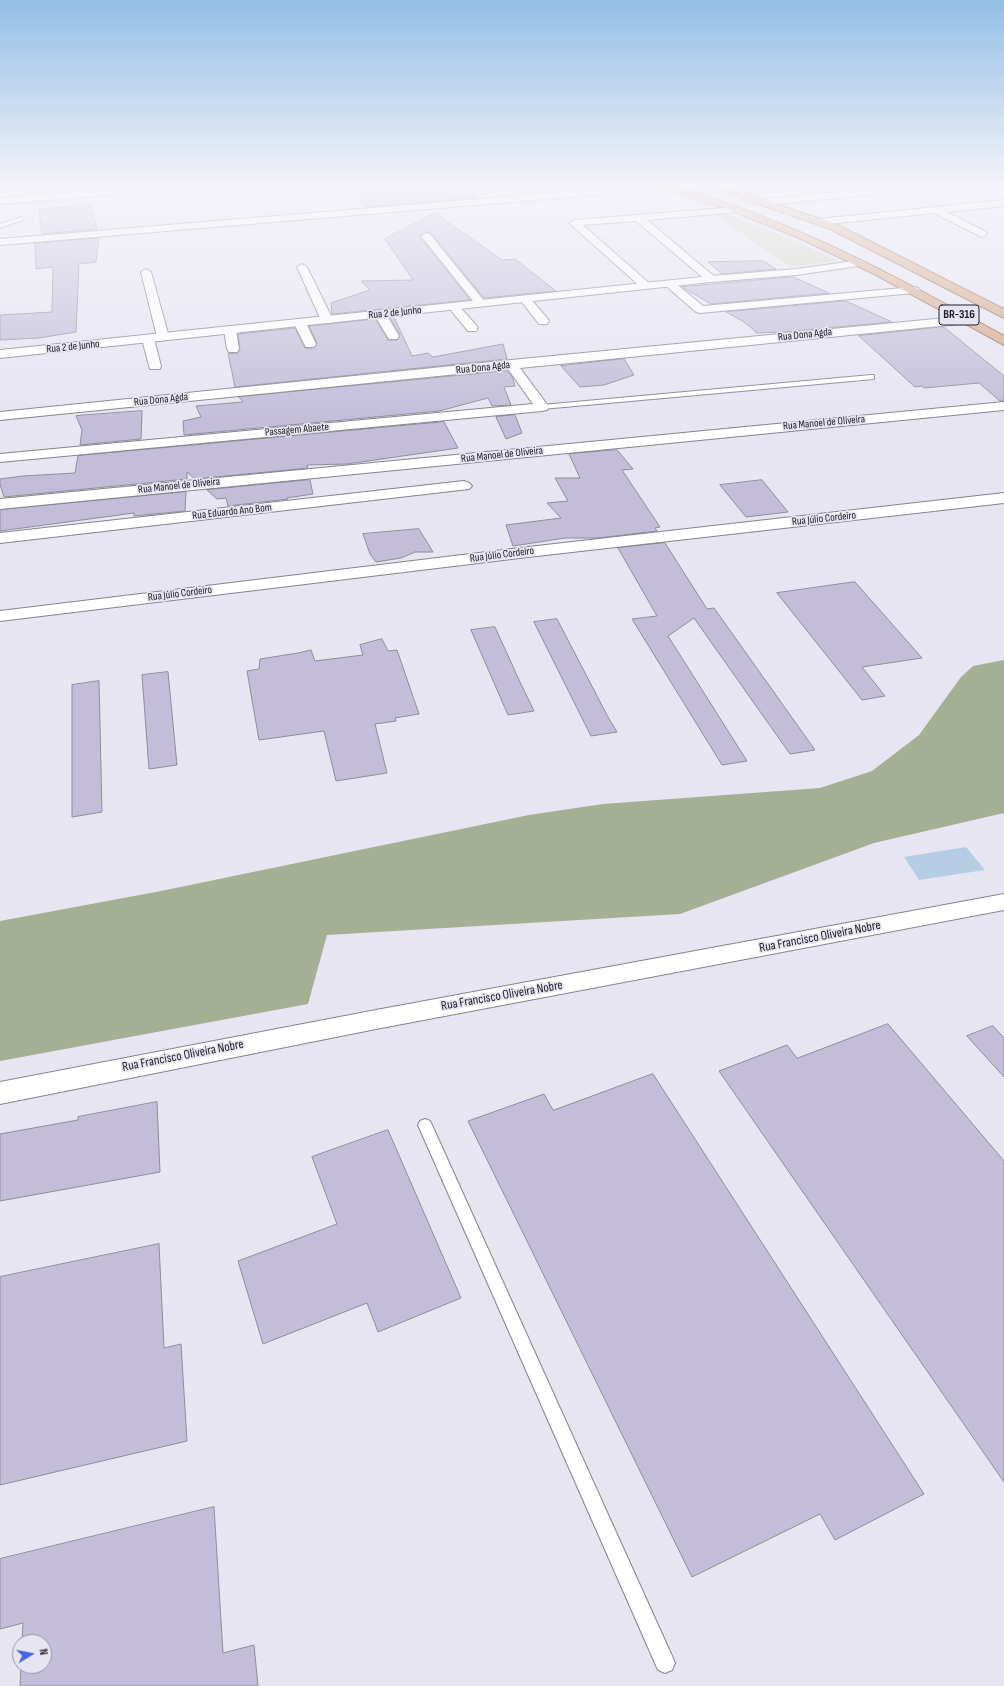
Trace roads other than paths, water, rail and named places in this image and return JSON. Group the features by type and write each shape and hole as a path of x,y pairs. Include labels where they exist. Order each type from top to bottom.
{"highway":[{"name":"BR-316","path":"861,263 914,290 1004,341"},
{"name":"BR-316","path":"905,263 1004,314"}],"street":[{"path":"447,263 480,304"},
{"path":"619,263 646,286"},
{"path":"691,263 711,279"},
{"name":"Rua 2 de Junho","path":"0,354 525,300 711,279 796,272 861,263"},
{"path":"302,266 326,320"},
{"path":"146,272 163,337"},
{"path":"670,284 700,310 914,290"},
{"path":"525,300 543,321"},
{"path":"454,307 472,328"},
{"path":"380,314 393,336"},
{"name":"Rua Dona Agda","path":"0,416 511,364 966,320"},
{"path":"300,323 310,344"},
{"path":"230,330 233,349"},
{"path":"148,339 155,366"},
{"path":"511,364 542,407"},
{"name":"Rua Manoel de Oliveira","path":"0,504 1004,406"},
{"name":"Passagem Abaete","path":"0,458 542,407"},
{"name":"Rua Eduardo Ano Bom","path":"0,538 464,486"},
{"name":"Rua Júlio Cordeiro","path":"0,616 528,552 1004,498"},
{"name":"Rua Francisco Oliveira Nobre","path":"0,1093 208,1051 697,961 1004,902"}],"lane":[{"path":"542,407 871,377"},
{"path":"425,1125 665,1663"}],"water":[{"path":"966,847 985,870 919,880 904,857"}]}
